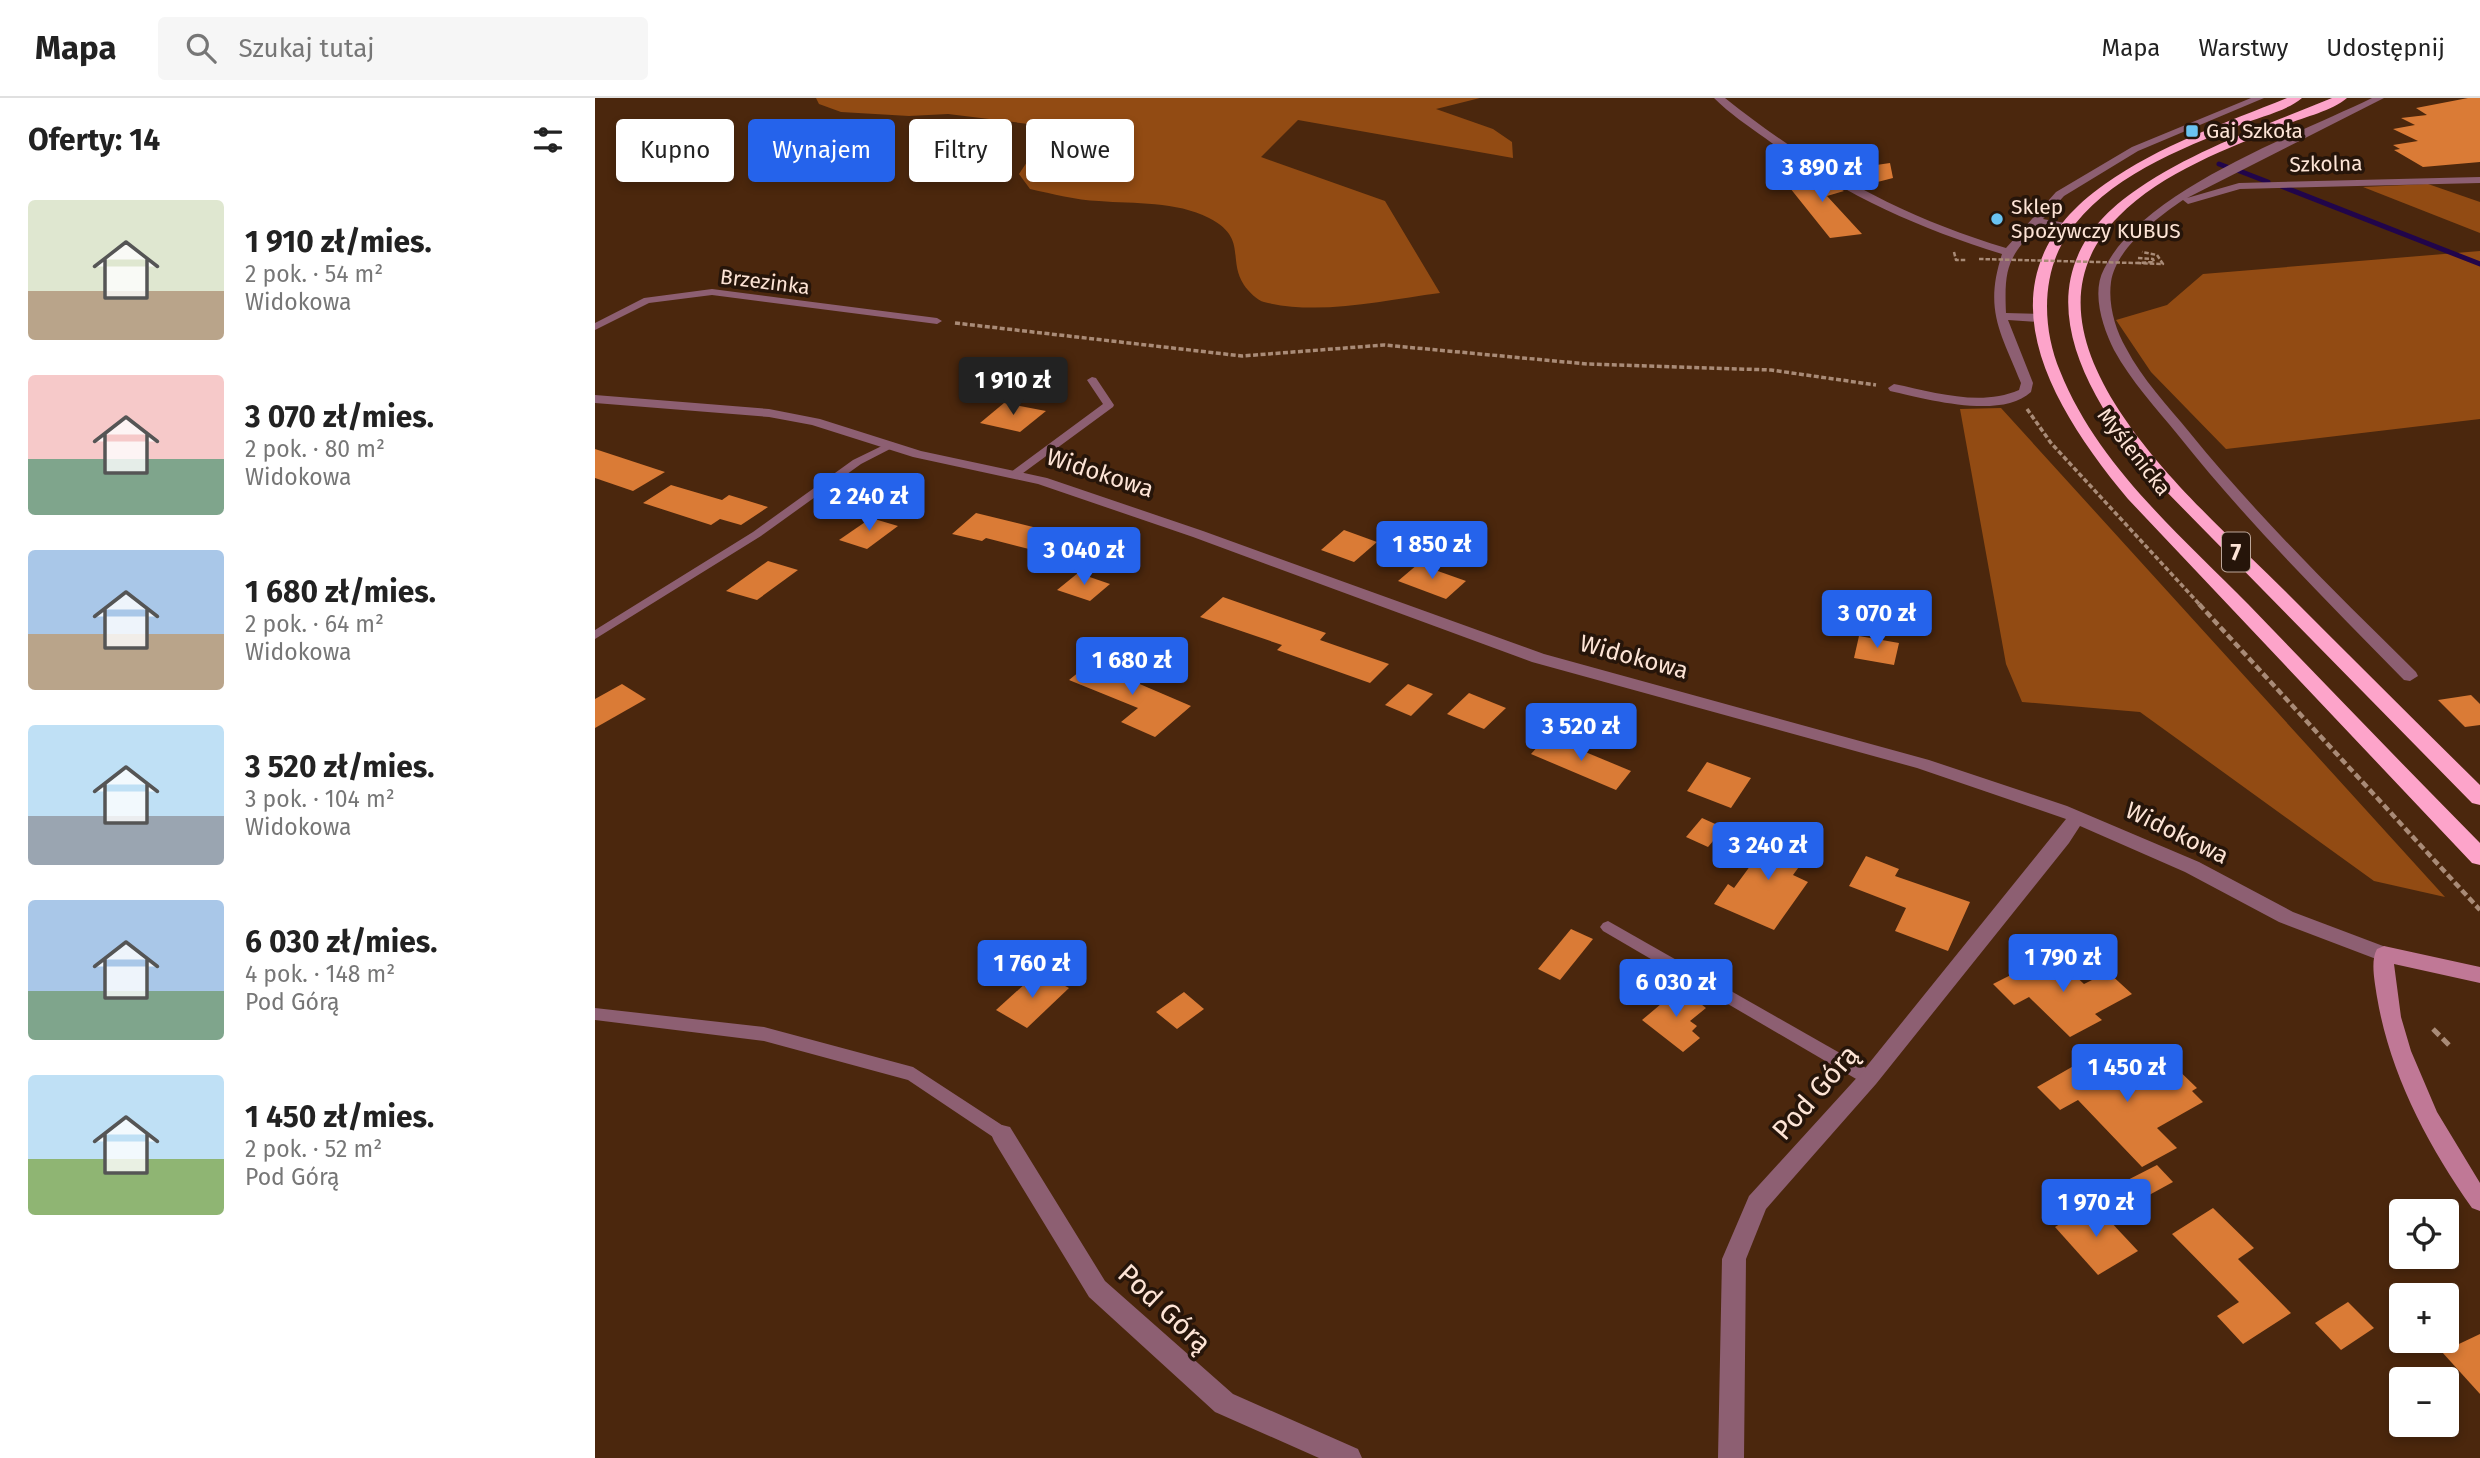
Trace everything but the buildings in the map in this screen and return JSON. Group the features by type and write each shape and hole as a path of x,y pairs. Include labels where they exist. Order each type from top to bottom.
{"highway":[{"name":"Myślenicka","path":"2297,98 2141,167 2095,197 2067,226 2046,264 2039,318 2048,359 2070,407 2125,483 2480,857"},
{"name":"Myślenicka","path":"2341,98 2177,170 2121,207 2096,234 2083,257 2075,287 2076,331 2100,393 2121,426 2150,461 2214,530 2480,798"}],"street":[{"path":"1719,98 1838,184 1920,223 2008,252"},
{"path":"1894,388 1961,400 2019,396 2028,388 2027,383 2000,316 1999,281 2008,252 2060,194 2113,160 2163,136 2259,98"},
{"path":"2379,98 2193,188 2175,200 2144,224 2108,269 2106,301 2115,340 2133,369 2260,525 2410,676"},
{"name":"Szkolna","path":"2175,200 2189,201 2239,186 2480,180"},
{"path":"2034,221 2067,226"},
{"path":"2000,316 2039,318"},
{"name":"Widokowa","path":"595,399 769,413 815,422 918,454 1042,481 1538,658 1923,764 2077,816 2192,867 2287,918 2384,954"},
{"name":"Pod Górą","path":"1731,1458 1734,1259 1757,1203 1869,1078 2063,838 2077,816"},
{"path":"2480,975 2384,954 2386,994 2404,1058 2434,1125 2480,1201"},
{"name":"Pod Górą","path":"1002,1134 1097,1289 1224,1403 1349,1458"}],"lane":[{"name":"Brzezinka","path":"595,327 647,300 712,292 937,321"},
{"path":"1014,474 1109,405 1091,380"},
{"path":"595,635 757,534 857,461 890,445"},
{"path":"1608,928 1869,1078"},
{"path":"595,1014 764,1034 913,1074 1002,1134"}],"path":[{"path":"2124,249 2157,255 2163,264 2135,261"},
{"path":"1979,259 2154,261 2147,259"},
{"path":"937,321 1242,356 1384,345 1587,364 1771,370 1894,388"},
{"path":"2019,396 2051,443 2480,910"},
{"path":"2433,1029 2449,1045"}],"shaded area":[{"path":"816,98 1480,98 1436,109 1493,129 1512,142 1513,158 1298,120 1261,157 1385,201 1440,293 1330,307 1285,306 1262,301 1248,290 1239,275 1235,249 1229,233 1209,218 1169,206 1081,199 1030,189 1019,174 1026,164 1026,182 1134,182 1134,119 1026,119 1026,124 1012,122 1012,119 948,114 909,116 841,112 819,104"},
{"path":"2428,184 2480,202 2480,233 2363,187"},
{"path":"2480,251 2480,419 2226,449 2151,372 2116,320 2167,305 2203,274"},
{"path":"2001,408 2445,897 2374,881 2140,712 2022,702 2006,664 1960,409"}],"waterway":[{"path":"2219,164 2227,167"},
{"path":"2237,170 2268,182"},
{"path":"2281,186 2480,264"}],"place":[{"name":"Gaj Szkoła","path":"2192,131"},
{"name":"Sklep Spożywczy KUBUS","path":"1997,219"}]}
